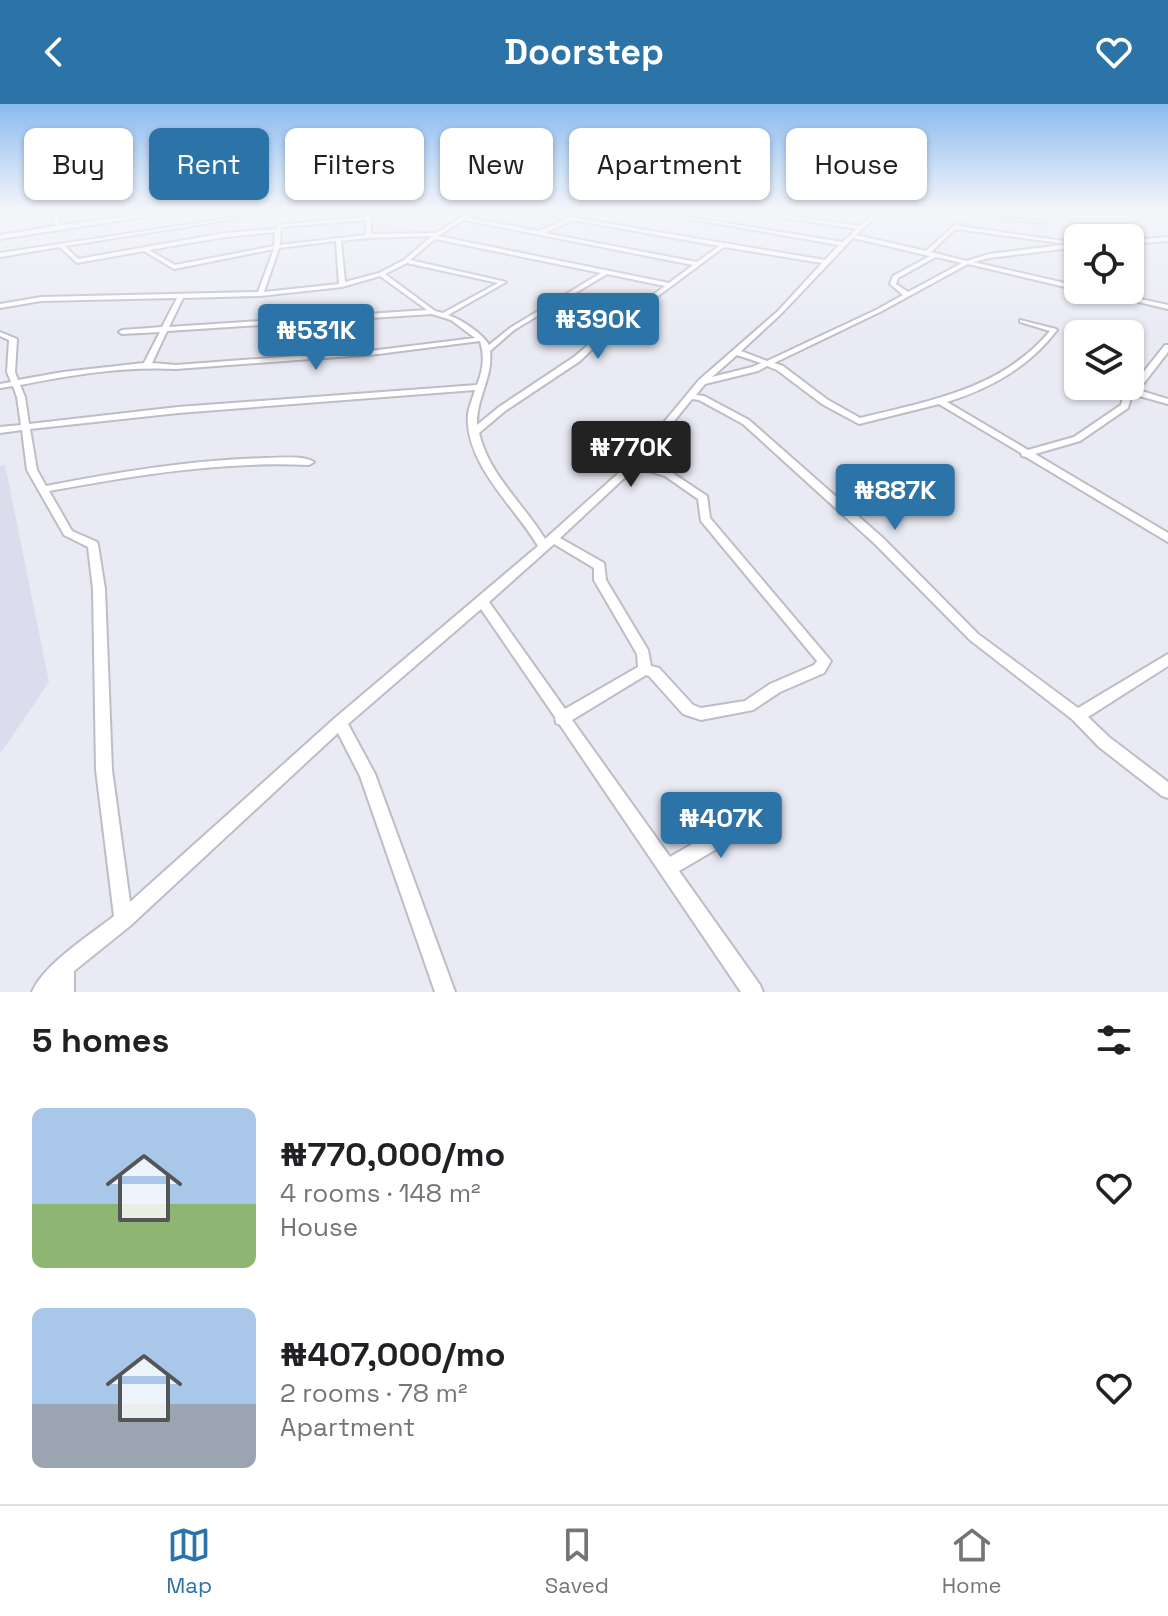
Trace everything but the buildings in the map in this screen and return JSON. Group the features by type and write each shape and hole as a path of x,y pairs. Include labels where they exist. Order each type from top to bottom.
{"street":[{"path":"68,252 77,261 130,252"},
{"path":"149,252 174,267 249,252"},
{"path":"260,294 275,252"},
{"path":"339,252 342,285"},
{"path":"0,306 41,299 180,298 260,294 342,285 381,274 416,252"},
{"path":"518,252 671,285"},
{"path":"636,252 698,264"},
{"path":"476,431 713,252"},
{"path":"769,252 827,262"},
{"path":"42,992 64,967 124,920 340,722 483,602 634,464 702,382 835,252"},
{"path":"702,382 720,380 767,363 968,262 1018,252"},
{"path":"927,253 1064,285"},
{"path":"907,295 893,284 897,275 935,255"},
{"path":"406,261 503,282 444,315"},
{"path":"488,349 512,329 606,272"},
{"path":"381,274 433,312"},
{"path":"147,365 180,298"},
{"path":"1144,302 1168,307"},
{"path":"122,332 433,312 444,315 482,339 488,349 488,364 472,427 476,431 483,463 501,492 548,542 600,566 600,580 643,654 645,669"},
{"path":"736,352 787,372 825,402 859,421 940,401 994,381 1045,342 1054,330 1022,321"},
{"path":"0,334 13,339 11,372 25,425 32,470 68,533 93,545 99,589 104,770 124,920"},
{"path":"0,386 63,374 147,365 176,367 378,352 482,339"},
{"path":"1144,377 1168,347"},
{"path":"0,430 25,425 482,387"},
{"path":"1144,395 1168,402"},
{"path":"689,396 701,398 746,422 879,541 974,637 1078,716 1104,742 1168,791"},
{"path":"1025,454 1077,439 1125,406 1126,400"},
{"path":"940,401 1168,538"},
{"path":"43,489 113,476 264,458 309,462"},
{"path":"561,719 645,669 654,672 688,710 701,714 748,706 775,688 819,669 824,661 705,519 703,498 668,474 634,464"},
{"path":"483,602 561,719 753,992"},
{"path":"1078,716 1168,659"},
{"path":"340,722 367,774 445,992"},
{"path":"668,868 755,817"},
{"path":"64,967 64,992"}],"shaded area":[{"path":"5,465 49,682 0,754 0,466"}]}
